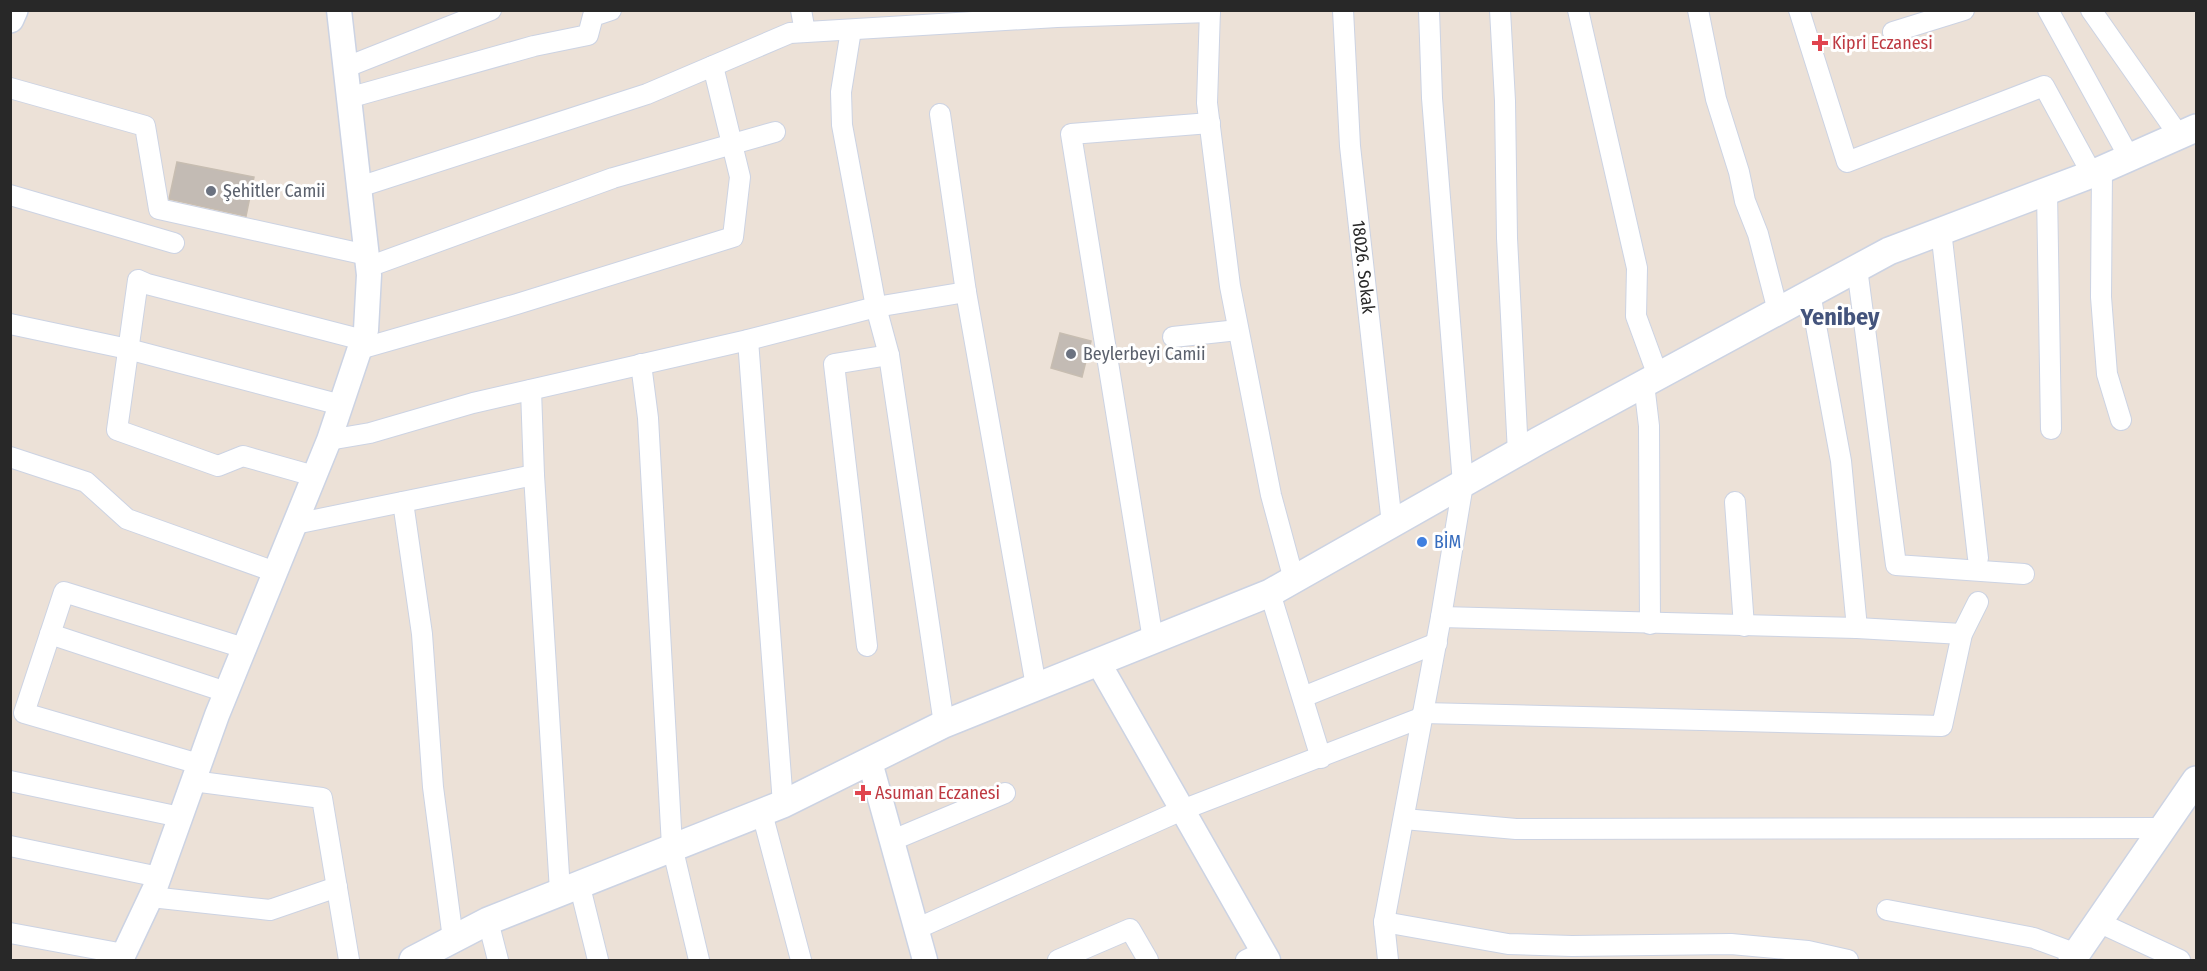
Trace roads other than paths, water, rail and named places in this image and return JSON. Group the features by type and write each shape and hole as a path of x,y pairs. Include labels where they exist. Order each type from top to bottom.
{"main road":[{"path":"10,19 14,10"},
{"path":"413,960 488,921 672,846 773,808 944,724 1270,593 1518,453 1889,251 2097,172 2188,132"},
{"path":"2074,957 2196,780"}],"street":[{"path":"10,933 122,957 155,887 226,692 329,440 366,330 368,261 339,10"},
{"path":"344,68 491,10"},
{"path":"348,98 534,46 588,35 592,16 611,10"},
{"path":"801,10 805,32"},
{"name":"18026. Sokak","path":"1343,10 1350,146 1392,524"},
{"path":"1388,960 1384,922 1437,643 1463,484 1432,98 1429,10"},
{"path":"1500,10 1518,453"},
{"path":"1578,10 1637,268 1636,316 1651,380 1649,426 1650,624"},
{"path":"1698,10 1716,99 1739,172 1745,201 1758,234 1778,310"},
{"path":"1799,10 1847,162 2044,86 2097,172 2101,297 2107,374 2121,420"},
{"path":"1893,32 1964,10"},
{"path":"2048,10 2129,157"},
{"path":"2091,10 2188,132"},
{"path":"358,187 647,94 790,33 1057,17 1210,11 1208,103 1230,286 1271,495 1294,580"},
{"path":"851,30 841,92 842,125 876,307 889,355 944,724"},
{"path":"315,476 243,456 218,466 117,430 138,280 361,345 517,304 733,237 740,177 713,66"},
{"path":"10,88 145,126 159,209 368,261 613,178 775,132"},
{"path":"940,114 966,292 1036,686"},
{"path":"1153,640 1071,134 1210,123"},
{"path":"2047,191 2051,429"},
{"path":"10,195 174,243"},
{"path":"1941,230 1978,558"},
{"path":"1857,268 1896,565 2024,574"},
{"path":"329,440 370,433 473,404 748,340 876,307 966,292"},
{"path":"1810,293 1841,461 1857,628"},
{"path":"10,324 128,349 341,405"},
{"path":"1173,337 1238,330"},
{"path":"748,340 773,808 801,960"},
{"path":"867,646 834,364 889,355"},
{"path":"640,364 648,418 672,846 699,960"},
{"path":"531,390 534,474 570,887 598,960"},
{"path":"10,457 86,482 127,519 275,572"},
{"path":"295,524 534,474"},
{"path":"403,502 422,634 433,787 453,939"},
{"path":"1735,502 1744,626"},
{"path":"244,648 64,592 24,713 196,773 322,798 350,960"},
{"path":"1270,593 1321,758"},
{"path":"916,929 1182,810 1321,758 1423,715 1942,726 1962,634 1978,602"},
{"path":"1441,617 1857,628 1962,634"},
{"path":"50,634 226,692"},
{"path":"1303,697 1437,643"},
{"path":"1098,662 1182,810 1259,958"},
{"path":"870,762 925,960"},
{"path":"10,781 180,816"},
{"path":"892,840 1005,793"},
{"path":"1404,819 1516,829 2162,828"},
{"path":"10,846 155,887 270,910 337,887"},
{"path":"1887,910 2034,938 2074,957"},
{"path":"488,921 498,960"},
{"path":"1384,922 1508,944 1572,946 1731,944 1848,960"},
{"path":"2098,922 2180,960"},
{"path":"1058,960 1130,929 1148,960"}],"place":[{"name":"Kipri Eczanesi","path":"1820,43"},
{"name":"Şehitler Camii","path":"211,191"},
{"name":"Beylerbeyi Camii","path":"1071,354"},
{"name":"BİM","path":"1422,542"},
{"name":"Asuman Eczanesi","path":"863,793"}],"district":[{"name":"Yenibey","path":"1840,317"}]}
